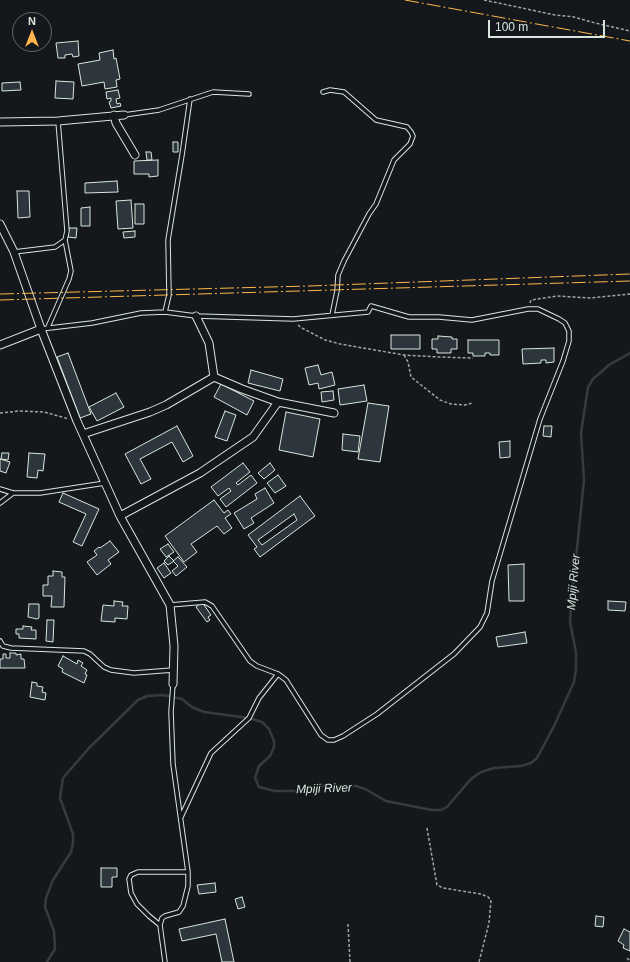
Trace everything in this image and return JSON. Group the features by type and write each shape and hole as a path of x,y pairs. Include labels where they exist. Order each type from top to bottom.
{"street":[{"path":"0,122 58,121 124,114"},
{"path":"114,115 116,123 135,155"},
{"path":"0,224 14,252 44,328 77,421 120,516 170,605 174,646 173,684"},
{"path":"196,316 209,343 214,377"},
{"path":"0,345 44,328"},
{"path":"214,377 278,402 334,413"},
{"path":"83,434 150,412 166,405 214,377"},
{"path":"120,516 200,473 253,437 278,402"}],"lane":[{"path":"323,92 330,90 344,92 376,120 407,127 413,136 410,144 394,160 376,204 369,214 344,261 338,275 337,291 332,315"},
{"path":"124,114 159,110 212,92 249,94"},
{"path":"164,312 169,294 168,240 190,99"},
{"path":"44,328 69,280 70,271 69,257 65,240 67,231 58,121"},
{"path":"14,252 55,247 65,240"},
{"path":"44,328 92,323 141,313 164,312 196,316 293,319 368,312 371,306 409,318 439,317 472,320 528,309 538,309 565,323 569,331 569,341 563,361 540,419 492,580 487,613 480,627 454,654 377,714 343,736 334,740 328,740 321,735 286,680 278,674 257,666 250,661 212,606 205,602 170,605"},
{"path":"0,489 13,493 40,493 105,483"},
{"path":"0,503 13,493"},
{"path":"0,641 3,646 11,648 84,651 90,654 104,667 112,670 134,672 174,670"},
{"path":"181,818 211,753 249,718 259,698 278,674"},
{"path":"165,962 160,924 162,918 179,912 184,906 188,886 188,872 173,764 171,712 173,684"},
{"path":"160,924 137,904 131,893 129,879 131,875 138,872 188,872"}],"path":[{"path":"484,0 555,15 574,17 630,31"},
{"path":"528,309 531,300 557,296 590,298 630,294"},
{"path":"293,319 302,328 325,340 340,344 404,355 439,358 473,358"},
{"path":"404,355 408,362 411,377 440,400 452,404 465,405 472,403"},
{"path":"0,413 19,411 44,412 77,421"},
{"path":"427,828 437,885 442,888 481,894 488,896 491,900 489,923 479,962"},
{"path":"348,924 350,962"},
{"path":"627,958 630,961"}],"building":[{"path":"78,41 79,56 73,57 72,54 65,55 65,58 58,58 56,43"},
{"path":"113,50 120,79 116,80 117,87 105,89 104,82 82,86 78,64 100,60 99,53"},
{"path":"56,81 74,82 73,99 55,98"},
{"path":"20,82 21,90 2,91 2,83"},
{"path":"118,90 120,98 116,99 117,104 120,103 121,106 111,108 109,102 111,101 111,98 107,99 106,92"},
{"path":"173,142 178,142 178,152 173,152"},
{"path":"146,152 151,152 152,160 147,160"},
{"path":"158,160 158,176 149,177 149,174 134,174 134,161"},
{"path":"117,181 118,192 85,193 85,183"},
{"path":"17,191 29,191 30,217 18,218"},
{"path":"131,200 133,228 118,229 116,201"},
{"path":"135,204 144,204 144,224 135,224"},
{"path":"90,207 90,226 81,226 81,208"},
{"path":"69,228 77,228 76,238 68,237"},
{"path":"135,231 135,237 124,238 123,232"},
{"path":"391,335 420,335 420,349 391,349"},
{"path":"438,336 457,339 457,349 451,349 451,353 437,353 437,349 432,349 432,339 438,339"},
{"path":"468,340 499,340 499,355 490,355 490,353 485,353 485,356 473,356 473,353 468,353"},
{"path":"554,348 554,362 546,363 546,360 541,360 541,363 523,364 522,349"},
{"path":"68,353 91,414 80,418 57,357"},
{"path":"318,365 321,375 332,372 335,385 319,389 318,383 309,385 305,368"},
{"path":"251,370 283,379 280,391 248,383"},
{"path":"221,384 254,401 247,415 214,397"},
{"path":"364,385 367,401 340,405 338,389"},
{"path":"333,391 334,400 322,402 321,392"},
{"path":"116,393 124,407 97,421 89,407"},
{"path":"368,403 389,406 380,462 358,459"},
{"path":"225,411 236,415 227,441 215,437"},
{"path":"286,412 320,419 313,457 279,450"},
{"path":"177,426 193,456 183,462 172,442 140,459 151,479 141,484 125,454"},
{"path":"544,426 552,426 551,437 543,436"},
{"path":"343,434 360,436 358,452 342,450"},
{"path":"510,441 510,457 500,458 499,442"},
{"path":"2,453 9,453 8,460 1,459"},
{"path":"29,453 45,454 43,471 38,470 37,478 27,477"},
{"path":"0,459 10,462 6,473 0,471"},
{"path":"243,463 250,472 236,483 238,485 251,475 257,483 226,507 220,499 231,491 229,488 218,496 211,487"},
{"path":"270,463 275,470 264,479 258,473"},
{"path":"278,475 286,486 275,493 267,483"},
{"path":"265,488 274,503 251,518 254,523 244,529 234,513 257,499 255,494"},
{"path":"63,493 99,509 82,546 73,542 86,514 59,502"},
{"path":"300,496 315,516 260,557 254,549 257,547 248,535","holes":["294,514 297,520 262,545 258,540"]},
{"path":"214,500 224,513 228,510 231,514 225,518 232,528 224,534 217,526 191,544 197,552 184,562 165,536"},
{"path":"110,541 119,552 108,560 111,564 97,575 87,562 97,555 94,551"},
{"path":"168,544 174,552 166,557 160,549"},
{"path":"169,556 174,561 168,565 164,561"},
{"path":"178,557 187,567 176,576 172,571 178,566 173,561"},
{"path":"164,563 171,573 164,578 157,568"},
{"path":"524,564 524,601 509,601 508,565"},
{"path":"53,571 62,572 62,577 65,577 64,607 51,607 52,596 43,596 43,585 48,585 48,576 53,576"},
{"path":"114,601 123,602 122,606 128,606 127,619 115,618 115,622 101,621 103,605 114,606"},
{"path":"608,601 626,602 625,611 608,610"},
{"path":"202,602 211,615 208,617 210,620 207,622 196,607"},
{"path":"29,604 39,604 39,618 28,617"},
{"path":"47,620 54,620 53,642 46,641"},
{"path":"23,626 32,627 31,630 36,630 36,639 19,638 19,634 16,634 16,629 23,629"},
{"path":"525,632 527,643 498,647 496,637"},
{"path":"10,653 16,653 16,655 21,654 21,659 24,659 25,668 0,668 0,659 3,659 3,654 6,654 6,658 10,658"},
{"path":"63,656 77,664 78,660 83,663 81,666 87,670 84,683 62,672 63,669 58,666"},
{"path":"32,682 37,683 37,686 43,687 42,692 46,693 45,700 30,697"},
{"path":"101,868 117,868 117,877 112,877 112,887 101,887"},
{"path":"215,883 216,892 199,894 197,885"},
{"path":"242,897 245,907 238,909 235,899"},
{"path":"596,916 604,917 603,927 595,926"},
{"path":"225,919 234,962 222,962 216,934 182,941 179,929"},
{"path":"624,929 630,932 630,951 623,948 624,945 618,941"}],"waterway":[{"name":"Mpiji River","path":"47,962 55,949 54,931 45,907 46,898 53,880 71,852 73,843 73,834 60,798 63,778 89,748 138,700 147,696 163,695 182,699 192,707 204,712 249,718 262,722 269,729 274,741 274,747 270,756 259,766 255,778 259,787 275,791 296,791 316,786 356,786 365,789 386,801 432,810 441,810 447,807 471,779 481,772 494,768 521,766 531,763 537,758 554,726 574,682 576,669 576,652 570,622 584,480 581,433 588,387 593,379 609,365 630,353"}],"power":[{"path":"405,0 630,41"},
{"path":"0,294 309,286 630,274"},
{"path":"0,300 630,281"}]}
